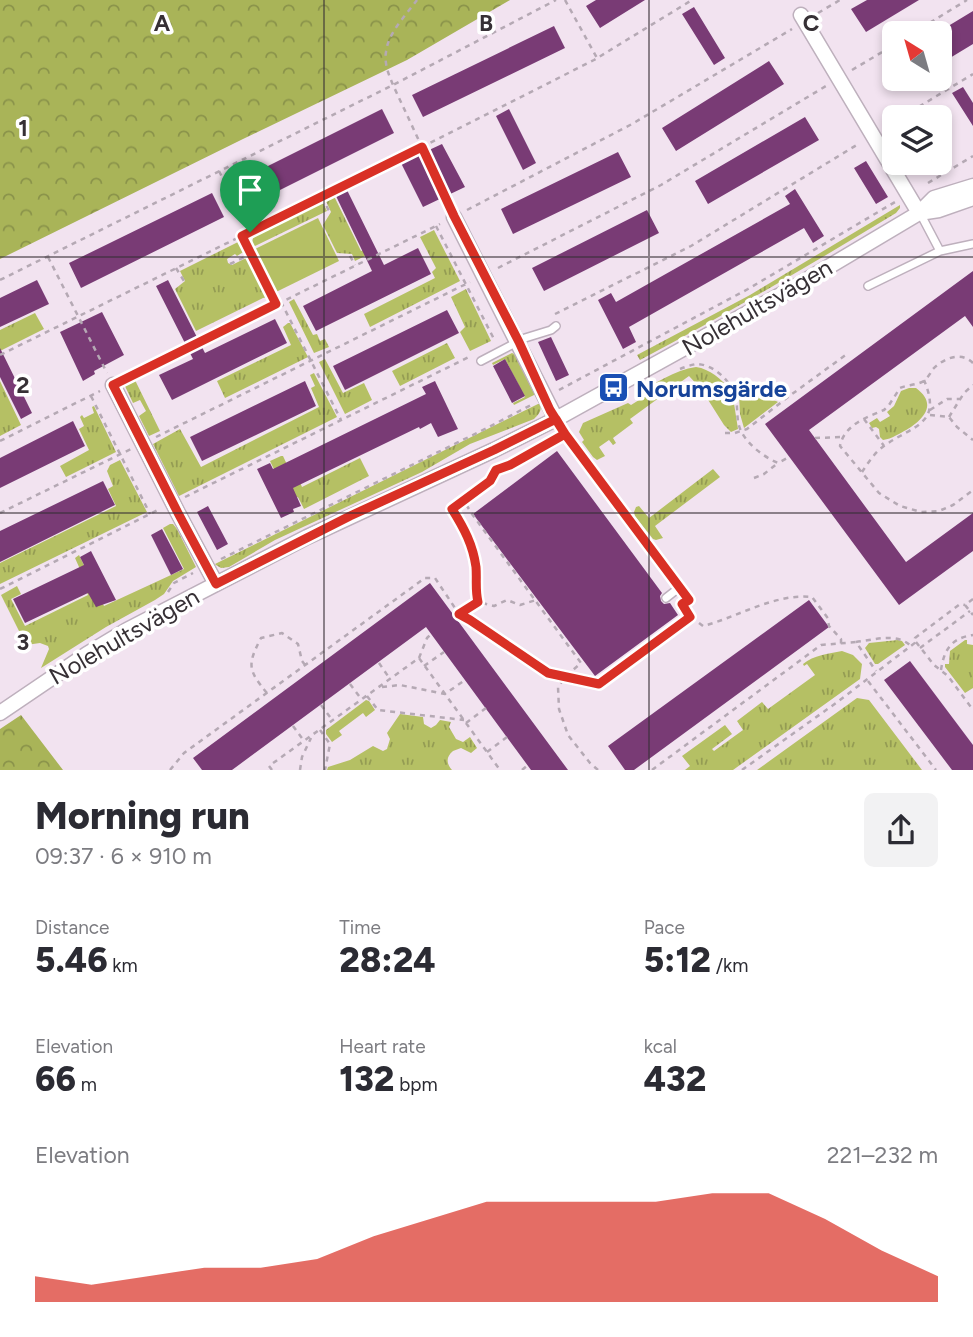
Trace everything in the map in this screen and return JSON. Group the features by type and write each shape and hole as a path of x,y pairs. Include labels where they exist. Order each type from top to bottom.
{"street":[{"path":"803,18 919,213"},
{"name":"Nolehultsvägen","path":"0,713 41,683 127,630 339,521 556,419 793,288 919,213 934,198 973,186"},
{"name":"Nolehultsvägen","path":"919,213 939,210 973,198"},
{"path":"454,216 556,419"},
{"path":"113,385 216,584"}],"lane":[{"path":"919,213 940,251"},
{"path":"868,286 940,251 973,244"},
{"path":"481,361 517,338 551,330 556,326"},
{"path":"556,419 689,600"},
{"path":"666,598 680,587"}],"path":[{"path":"417,0 390,39 386,66 454,216"},
{"path":"0,280 393,85 556,0"},
{"path":"565,0 597,58"},
{"path":"0,355 597,58 692,0"},
{"path":"0,441 436,226 632,124 803,18 840,0"},
{"path":"933,21 967,0"},
{"path":"0,513 485,275 661,185 882,52"},
{"path":"922,105 973,74"},
{"path":"546,319 691,246 882,130"},
{"path":"174,583 474,434 748,289 973,156"},
{"path":"219,171 250,232"},
{"path":"322,197 329,211"},
{"path":"436,226 496,344 517,338"},
{"path":"242,236 276,304"},
{"path":"230,264 251,254"},
{"path":"48,256 113,385"},
{"path":"350,256 355,265"},
{"path":"176,268 184,281"},
{"path":"281,302 341,420"},
{"path":"725,433 747,429 847,355"},
{"path":"973,363 962,355 952,358 942,362 920,383 900,388 884,410 849,428 842,437 840,446 879,493 900,506 921,512 939,511 953,505 973,490"},
{"path":"0,589 472,356"},
{"path":"674,372 697,364 722,376 736,398 741,432 760,452 778,463"},
{"path":"862,472 884,446 922,423 928,415 930,403 924,380"},
{"path":"949,417 973,385"},
{"path":"700,395 720,389 773,399 788,397"},
{"path":"967,390 973,394"},
{"path":"91,396 150,514"},
{"path":"930,410 947,399 961,399"},
{"path":"928,415 949,417 973,440"},
{"path":"864,419 884,446"},
{"path":"478,602 471,543 452,509 490,481 496,470 565,434"},
{"path":"815,438 842,437"},
{"path":"754,478 789,457"},
{"path":"464,501 581,663 558,687 558,709 568,735 598,770"},
{"path":"170,770 184,753 425,578 435,578 457,615 470,620 548,673 599,684 690,617"},
{"path":"689,600 682,604 690,617 703,626 779,601 801,596 812,597 827,617 829,626 841,639 841,644"},
{"path":"973,599 965,605 960,604 915,638 933,666 948,676 973,710"},
{"path":"457,615 478,602 494,606 506,600 520,605 536,600"},
{"path":"965,605 973,615"},
{"path":"920,648 970,611"},
{"path":"267,692 252,674 252,654 261,638 282,633 298,644 302,661 306,665"},
{"path":"272,770 270,766 419,658 431,634"},
{"path":"940,670 948,648 962,637 973,635"},
{"path":"652,770 821,645 896,637 911,646"},
{"path":"856,642 876,671"},
{"path":"742,770 916,642"},
{"path":"425,666 444,652"},
{"path":"419,658 500,770"},
{"path":"379,663 390,679"},
{"path":"379,687 400,685 445,694 465,680"},
{"path":"867,680 936,770"},
{"path":"350,684 362,700"},
{"path":"367,696 378,710 465,722 486,708"},
{"path":"321,705 333,720"},
{"path":"293,726 304,741"},
{"path":"320,730 330,744 326,770"},
{"path":"300,770 302,757 313,735"},
{"path":"487,752 507,737"},
{"path":"522,770 528,765"}],"green space":[{"path":"0,0 510,0 407,60 0,259"},
{"path":"333,194 361,251 369,248 371,253 355,261 352,254 337,253 323,225 331,212 325,199"},
{"path":"322,201 327,211 251,248 254,233"},
{"path":"900,205 896,213 737,307 640,360 637,355 750,295"},
{"path":"318,218 339,261 274,293 253,250"},
{"path":"434,230 460,281 370,327 364,314 435,278 432,272 436,268 420,237"},
{"path":"240,241 245,251 227,259 228,263 232,265 250,256 269,297 196,331 175,289 185,281 180,271"},
{"path":"466,289 491,341 470,351 460,332 465,327 451,297"},
{"path":"294,299 313,335 317,334 320,341 325,339 329,347 314,353 289,302"},
{"path":"35,313 44,329 0,351 0,330"},
{"path":"288,323 308,357 225,398 217,381 291,345 283,327"},
{"path":"447,343 455,358 400,386 392,371"},
{"path":"512,353 516,355 536,394 514,405 513,403 525,397 505,359 493,365 492,363"},
{"path":"325,359 343,393 364,383 372,400 345,414 319,362"},
{"path":"696,367 715,375 730,389 715,386 701,389 689,376 630,419 633,423 613,438 616,443 613,445 609,440 599,447 605,456 597,460 593,457 582,442 584,440 579,432 583,423 628,403 631,405 639,400 635,395 650,386 672,374"},
{"path":"314,373 337,417 179,496 153,444 180,429 201,467 319,407 311,388 315,386 310,375"},
{"path":"134,378 160,431 149,436 139,416 146,411 140,400 133,403 124,384"},
{"path":"0,381 21,425 0,436"},
{"path":"916,388 927,402 924,415 906,430 883,440 879,429 872,428 869,423 877,418 880,422 890,416 887,412 894,406 901,391"},
{"path":"730,393 733,397 738,429 731,432 705,395"},
{"path":"739,395 776,401 778,402 744,428"},
{"path":"538,404 540,411 534,419 470,444 422,472 275,540 229,567 221,568 215,564"},
{"path":"94,406 116,452 66,477 60,466 89,450 79,429 84,426 80,417 94,413"},
{"path":"281,456 290,471 294,469 302,487 360,458 369,476 304,509 298,497 289,500 270,461"},
{"path":"120,460 147,512 0,584 0,563 116,506 108,489 113,486 107,471 110,465"},
{"path":"713,469 720,477 655,526 663,538 653,539 635,516 636,507 639,506 649,518"},
{"path":"170,524 177,529 196,567 173,581 164,594 155,600 41,668 48,646 40,643 26,645 1,595 17,586 21,594 11,599 25,626 88,595 75,558 79,555 104,606 184,569 163,528"},
{"path":"898,640 905,645 878,664 875,664 865,648 869,643"},
{"path":"965,640 967,644 973,645 973,688 965,693 945,664 949,664 950,651"},
{"path":"842,651 853,655 862,664 860,679 733,770 685,770 690,766 682,756 725,725 732,734 712,749 714,751 743,730 737,721 762,702 768,709 815,675 807,664 803,664 816,657"},
{"path":"857,698 869,700 922,770 757,770"},
{"path":"366,700 375,710 366,717 363,713 339,731 342,735 332,742 326,730"},
{"path":"400,714 423,717 424,724 431,728 440,720 451,722 449,727 456,739 463,742 470,737 477,748 471,753 461,748 453,751 448,760 452,770 327,770 328,767 350,760 373,746 383,751 387,749 390,739 387,733"},
{"path":"21,715 63,770 0,770 0,729"}],"building":[{"path":"596,0 645,0 600,28 586,6"},
{"path":"867,0 919,0 866,32 851,9"},
{"path":"694,7 725,58 714,65 682,14"},
{"path":"973,11 973,44 952,57 952,24"},
{"path":"554,26 565,48 423,117 412,95"},
{"path":"769,61 784,84 676,151 662,128"},
{"path":"963,87 973,103 973,126 952,93"},
{"path":"382,109 394,133 254,203 242,179"},
{"path":"509,109 536,163 523,170 496,116"},
{"path":"805,117 819,140 708,204 695,181"},
{"path":"442,144 465,187 423,207 401,163"},
{"path":"618,152 631,177 513,234 501,209"},
{"path":"866,161 888,197 876,204 854,168"},
{"path":"795,189 824,236 813,243 804,228 629,327 636,342 623,349 598,300 611,293 616,302 790,204 785,196"},
{"path":"347,190 384,265 418,248 431,274 316,331 303,306 372,271 336,196"},
{"path":"212,193 224,217 81,288 69,263"},
{"path":"647,210 659,233 544,291 532,268"},
{"path":"973,271 973,327 965,316 809,430 906,562 973,513 973,551 899,605 765,424"},
{"path":"37,280 49,304 0,327 0,298"},
{"path":"168,280 205,353 275,319 287,343 172,400 159,375 193,359 156,286"},
{"path":"447,310 459,333 345,390 333,366"},
{"path":"102,312 124,355 94,371 95,374 83,381 60,332"},
{"path":"551,337 569,375 556,381 538,342"},
{"path":"0,348 32,413 21,419 0,377"},
{"path":"505,359 525,396 512,403 493,366"},
{"path":"305,381 316,406 202,461 190,437"},
{"path":"435,381 458,429 438,437 431,423 420,429 419,427 293,488 301,506 281,518 257,469 270,463 273,469 426,394 422,387"},
{"path":"73,421 85,446 0,488 0,458"},
{"path":"557,451 662,593 661,601 664,604 670,603 678,615 595,676 473,514"},
{"path":"103,481 115,505 0,562 0,531"},
{"path":"208,506 228,544 217,550 197,512"},
{"path":"162,529 183,569 171,575 151,535"},
{"path":"91,551 116,600 96,607 88,593 25,623 13,599 84,565 80,557"},
{"path":"430,583 568,770 531,770 426,627 232,770 202,770 193,758"},
{"path":"809,600 829,627 634,770 625,770 608,746"},
{"path":"910,661 973,745 973,770 952,770 884,680"}],"place":[{"name":"Norumsgärde","path":"613,388"}],"route":[{"path":"250,232 242,236 276,304 113,385 216,584 350,516 556,419 689,600 682,604 690,617 599,684 548,673 459,614 478,602 476,569 471,543 452,509 490,481 496,470 565,434 556,419 550,410 422,147 250,232"}]}
